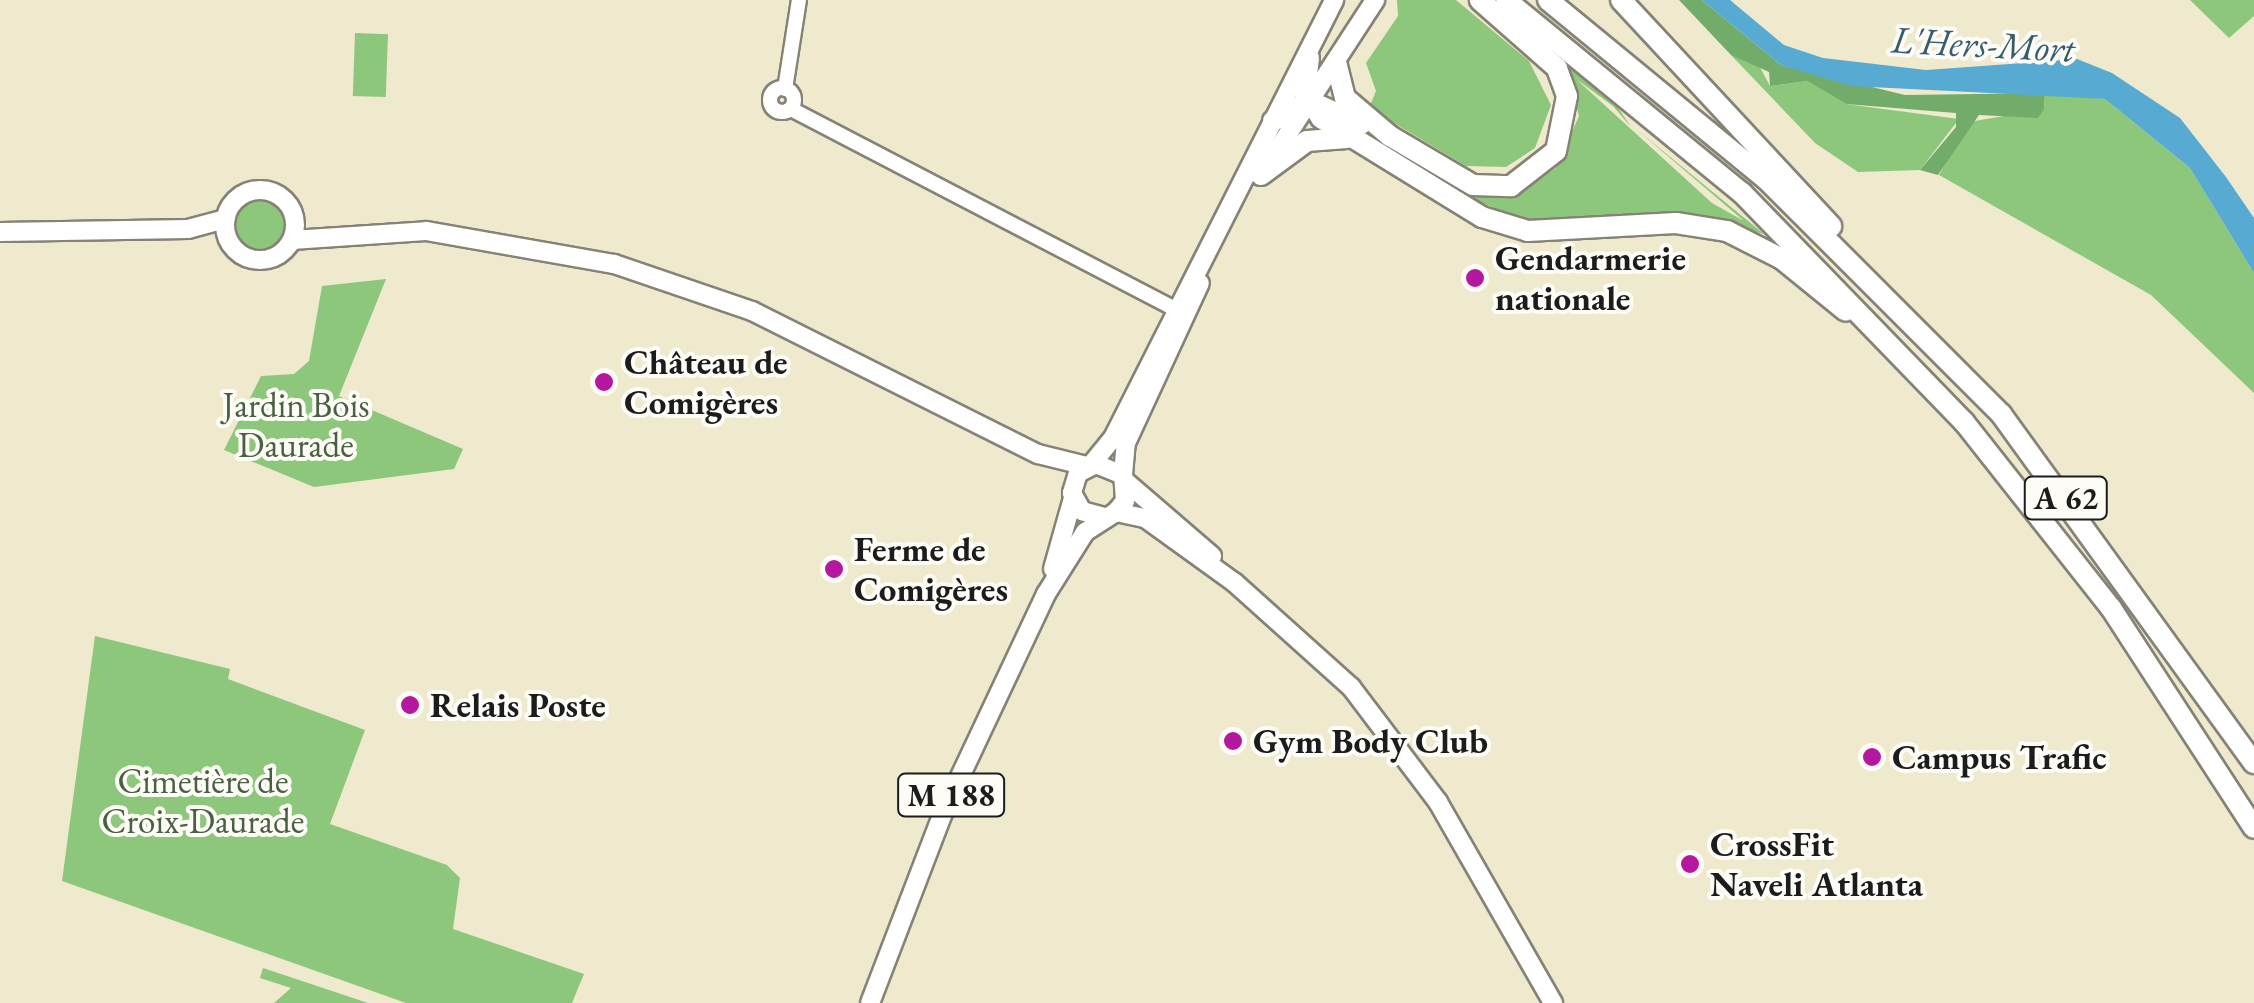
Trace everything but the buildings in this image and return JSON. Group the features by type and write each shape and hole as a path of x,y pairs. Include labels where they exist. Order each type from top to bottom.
{"highway":[{"path":"1273,121 1286,106 1309,102 1390,136 1494,188 1528,179 1556,151 1569,115 1564,80 1480,0"},
{"name":"A 62","path":"1506,0 1742,193 1924,379 2111,608 2254,828"},
{"name":"A 62","path":"1548,0 1670,95 1848,258 2001,414 2254,763"},
{"path":"1621,0 1826,217 1848,258"},
{"path":"1309,58 1309,102"},
{"path":"1336,62 1345,98 1390,136"},
{"path":"1309,102 1355,140 1504,226 1552,232 1676,222 1752,240 1924,379"},
{"path":"1261,174 1312,140 1355,140"}],"main road":[{"path":"1110,515 1124,478 1126,443 1209,254 1273,121 1309,58 1334,0"},
{"path":"1228,217 1261,174 1375,0"},
{"path":"230,243 226,219 238,199 260,190 283,199 295,218 292,240"},
{"path":"295,218 341,230 489,238 646,273 793,329 1038,454 1124,478 1235,583 1331,666 1408,758 1553,1003"},
{"path":"0,232 188,230 226,219"},
{"path":"188,230 230,243 260,260 292,240 341,230"},
{"path":"1073,496 1209,254"},
{"path":"1038,454 1073,496 1110,515 1145,518 1235,583"},
{"name":"M 188","path":"870,1003 942,816 1046,594 1073,496"},
{"name":"M 188","path":"1046,594 1110,515"}],"street":[{"path":"799,0 785,89 770,102 791,109 1175,309"}],"green space":[{"path":"1397,0 1456,0 1529,61 1551,105 1535,148 1506,167 1466,166 1369,108 1376,91 1366,63 1398,16"},
{"path":"1679,0 1702,0 1781,65 1905,95 2045,93 2044,109 2038,118 1979,115 1938,175 1920,170 1956,127 1956,113 1846,104 1807,81 1770,86 1769,72 1731,55"},
{"path":"2190,0 2254,0 2254,16 2229,38"},
{"path":"355,33 388,34 386,97 353,96"},
{"path":"1731,55 1756,60 1770,86 1807,81 1846,104 1959,119 1920,170 1858,172 1815,143"},
{"path":"1565,63 1615,103 1631,127 1613,106 1576,79 1712,203 1744,221 1636,129 1764,234 1702,218 1535,224 1462,195 1510,197 1556,168 1579,116"},
{"path":"2045,93 2105,99 2190,168 2254,273 2254,393 2151,295 1939,175 1969,122 2044,109"},
{"path":"260,197 280,206 289,226 280,246 260,255 240,246 231,226 240,206"},
{"name":"Jardin Bois Daurade","path":"386,279 339,396 463,449 454,469 314,487 224,450 261,376 294,374 309,361 322,286"},
{"name":"Cimetière de Croix-Daurade","path":"95,636 230,669 228,679 365,730 330,824 447,865 460,878 453,929 584,974 572,1003 406,1003 62,881"},
{"path":"263,968 368,1003 274,1003 291,988 260,978"}],"water":[{"path":"1702,0 1730,0 1784,45 1823,58 1926,70 2077,59 2112,73 2180,118 2226,177 2254,218 2254,273 2190,168 2105,99 1851,86 1781,65"}],"place":[{"name":"Gendarmerie nationale","path":"1475,278"},
{"name":"Château de Comigères","path":"604,382"},
{"name":"Ferme de Comigères","path":"834,569"},
{"name":"Relais Poste","path":"410,705"},
{"name":"Gym Body Club","path":"1233,741"},
{"name":"Campus Trafic","path":"1872,757"},
{"name":"CrossFit Naveli Atlanta","path":"1690,864"}],"water label":[{"name":"L'Hers-Mort","path":"1983,44"}]}
